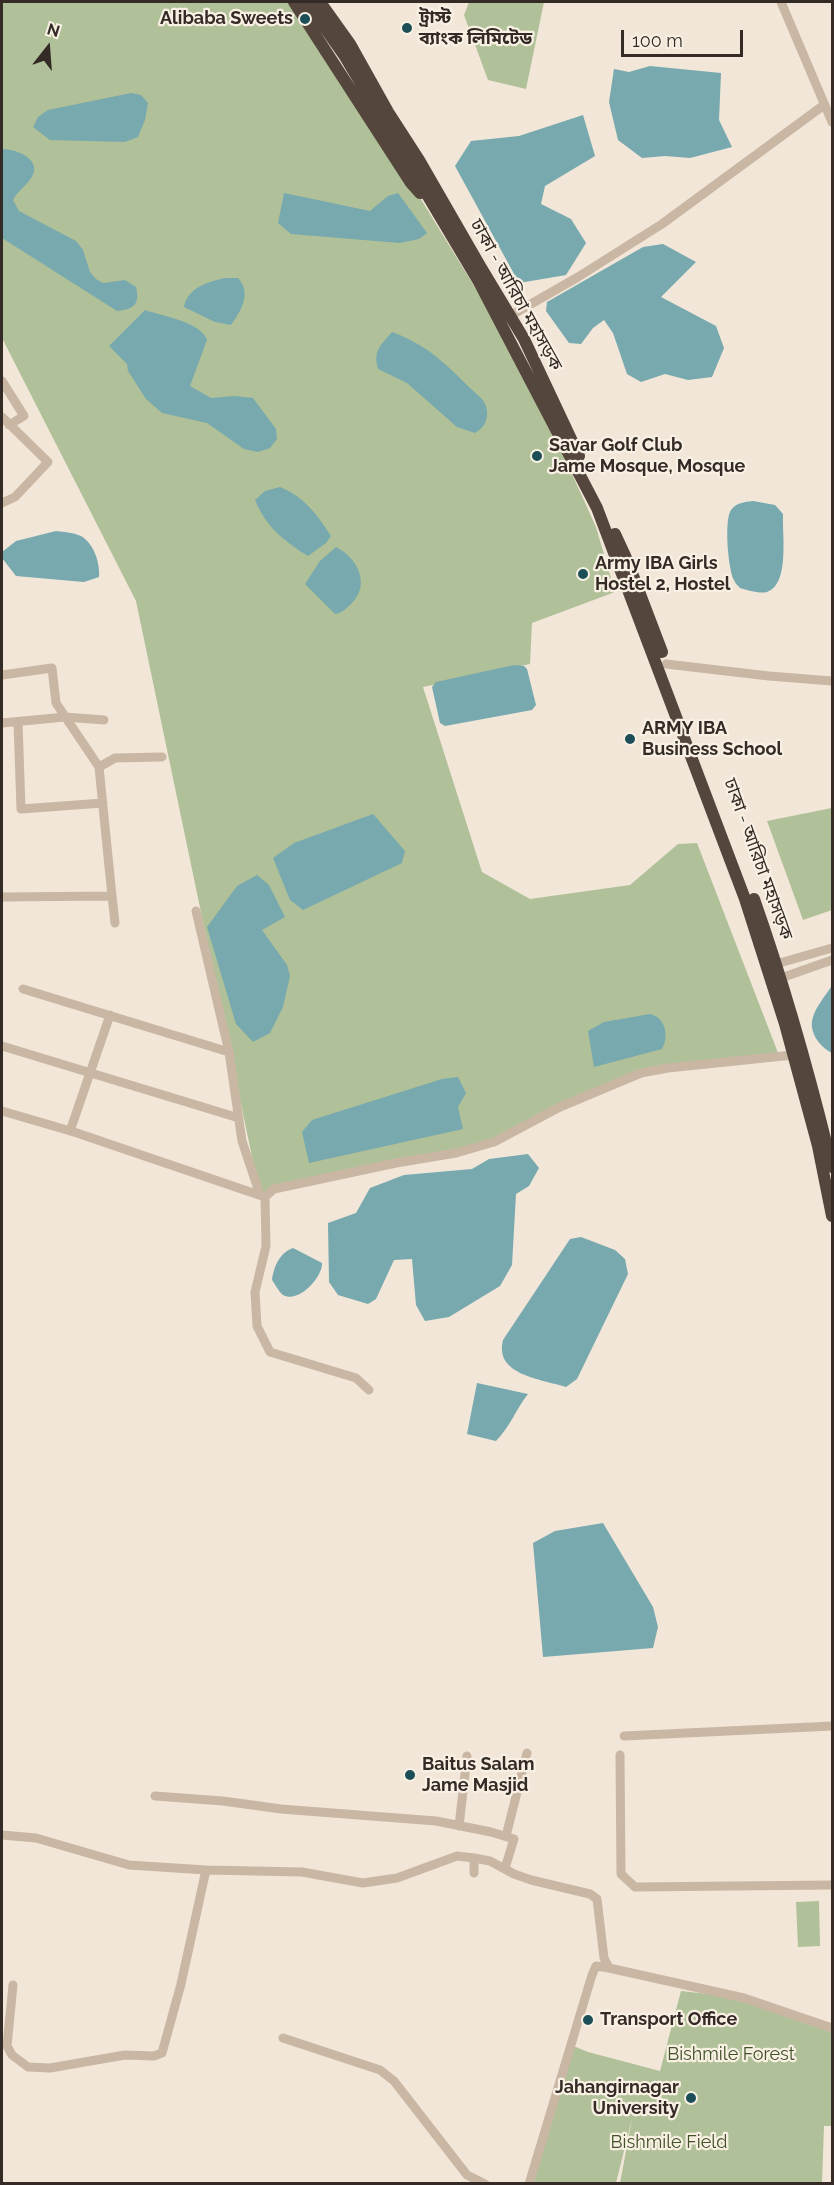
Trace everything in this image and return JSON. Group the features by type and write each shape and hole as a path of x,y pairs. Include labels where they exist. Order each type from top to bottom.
{"highway":[{"path":"294,2 411,183 432,203"},
{"path":"307,2 344,55 432,203 505,318 597,508 745,899 793,1054 818,1146 832,1216"},
{"name":"ঢাকা - আরিচা মহাসড়ক","path":"320,2 350,44 388,112 419,160 505,318 524,339 627,560 781,978 809,1071 832,1167"},
{"path":"328,2 380,85 388,112"}],"street":[{"path":"782,2 832,122"},
{"path":"505,318 578,278 663,224 824,105"},
{"path":"2,381 24,416 9,424"},
{"path":"2,417 48,462 15,497 2,503"},
{"path":"666,664 832,681"},
{"path":"2,675 52,668 56,703 99,767 115,923"},
{"path":"2,723 65,717 104,720"},
{"path":"18,722 21,809 103,803"},
{"path":"99,767 115,758 162,757"},
{"path":"2,897 112,897"},
{"path":"196,911 229,1052 242,1141 263,1196 266,1246 255,1292 257,1326 270,1352 356,1378 369,1390"},
{"path":"776,964 832,948"},
{"path":"781,978 832,960"},
{"path":"23,989 229,1052"},
{"path":"70,1131 110,1014"},
{"path":"2,1046 239,1118"},
{"path":"263,1196 274,1189 396,1163 456,1153 494,1142 560,1107 641,1073 793,1054"},
{"path":"2,1111 70,1131 263,1196"},
{"path":"624,1736 832,1726"},
{"path":"506,1836 528,1754"},
{"path":"620,1755 621,1874 635,1887 832,1885"},
{"path":"459,1826 466,1756"},
{"path":"154,1796 436,1821 514,1839 505,1868"},
{"path":"2,1835 36,1838 129,1865 206,1870 302,1872 363,1883 397,1878 457,1856 490,1861 522,1877 590,1894 597,1899 604,1958 609,1968"},
{"path":"474,1858 474,1873"},
{"path":"13,1985 7,2046 12,2055 28,2067 50,2067 125,2055 154,2056 162,2053 183,1974 206,1870"},
{"path":"529,2184 596,1965 699,1990 744,1998 832,2028"},
{"path":"283,2038 380,2070 394,2081 467,2175 485,2184"},
{"path":"2,2056 12,2055"}],"green space":[{"path":"2,2 288,2 411,183 523,366 596,527 615,592 532,623 530,664 423,687 482,872 530,899 630,885 678,844 697,843 780,1058 641,1073 472,1149 260,1195 136,601 2,338"},
{"path":"469,2 544,2 526,89 488,80 464,15"},
{"path":"832,808 832,910 803,920 767,821"},
{"path":"819,1901 820,1946 798,1947 796,1902"},
{"name":"Bishmile Forest","path":"681,1991 744,1998 832,2028 832,2126 824,2126 822,2183 620,2183 632,2119 616,2183 529,2184 571,2045 588,2052 660,2071"}],"water":[{"path":"650,66 721,73 719,120 732,147 690,158 665,156 642,158 618,140 609,102 614,69 629,72"},
{"path":"131,93 141,95 148,103 145,120 138,137 125,142 50,140 33,127 38,117 48,110"},
{"path":"583,115 595,156 545,186 541,204 571,219 586,243 566,275 519,283 455,166 471,141 519,136"},
{"path":"2,149 15,151 28,157 34,168 29,181 13,200 19,211 76,241 83,250 90,272 96,279 103,283 125,280 136,287 137,298 132,307 117,311 2,238"},
{"path":"284,193 370,211 388,196 398,193 427,233 419,239 400,243 291,234 278,223"},
{"path":"663,244 696,262 661,297 716,326 724,348 712,377 688,380 665,374 641,382 627,374 613,333 604,320 593,328 581,344 569,343 546,311 547,302 643,247"},
{"path":"226,278 238,278 245,296 231,325 215,322 184,307 186,300 194,290 206,283"},
{"path":"145,310 180,320 203,334 207,340 190,386 211,398 235,396 253,398 276,429 277,439 270,448 258,452 244,449 207,423 162,413 146,399 128,371 127,364 109,346"},
{"path":"392,332 420,345 431,353 482,399 487,408 487,418 479,430 475,433 457,427 407,383 378,369 377,353"},
{"path":"280,487 289,491 309,507 331,536 326,543 308,556 277,533 259,510 255,500 265,491"},
{"path":"753,501 775,505 783,514 782,569 774,587 767,592 740,588 734,581 729,556 727,533 731,510 738,504"},
{"path":"56,531 78,535 88,542 96,556 99,577 84,582 16,576 2,558 2,552 16,541"},
{"path":"336,547 356,565 361,581 357,597 346,609 335,614 305,584 320,561"},
{"path":"514,665 524,666 527,669 536,705 532,710 445,726 440,723 432,687 436,682"},
{"path":"373,814 405,851 402,863 303,910 290,900 273,858 294,843"},
{"path":"257,875 269,885 285,917 262,930 287,965 290,976 283,1007 270,1033 253,1042 236,1024 207,927 237,886"},
{"path":"831,987 832,1053 823,1047 812,1028 816,1009"},
{"path":"650,1014 660,1019 665,1028 662,1049 594,1067 588,1031 604,1022"},
{"path":"458,1077 466,1093 458,1107 463,1129 309,1163 302,1132 312,1120 442,1079"},
{"path":"528,1154 539,1168 529,1186 516,1194 512,1265 500,1286 449,1317 425,1321 416,1305 412,1259 394,1260 376,1299 368,1304 338,1295 329,1282 328,1223 356,1213 370,1188 404,1175 472,1169 489,1159"},
{"path":"581,1237 615,1250 625,1259 628,1274 577,1379 566,1387 533,1378 512,1368 502,1352 503,1340 570,1239"},
{"path":"293,1248 322,1263 314,1282 302,1293 289,1297 282,1294 272,1280 278,1261 284,1253"},
{"path":"477,1383 528,1394 496,1441 467,1434"},
{"path":"603,1523 653,1607 658,1627 653,1648 543,1657 533,1543 555,1531"}],"place":[{"name":"Alibaba Sweets","path":"305,19"},
{"name":"ট্রাস্ট ব্যাংক লিমিটেড","path":"407,28"},
{"name":"Savar Golf Club Jame Mosque, Mosque","path":"537,456"},
{"name":"Army IBA Girls Hostel 2, Hostel","path":"583,574"},
{"name":"ARMY IBA Business School","path":"630,739"},
{"name":"Baitus Salam Jame Masjid","path":"410,1775"},
{"name":"Transport Office","path":"588,2020"},
{"name":"Jahangirnagar University","path":"691,2098"}],"park label":[{"name":"Bishmile Field","path":"669,2143"}]}
